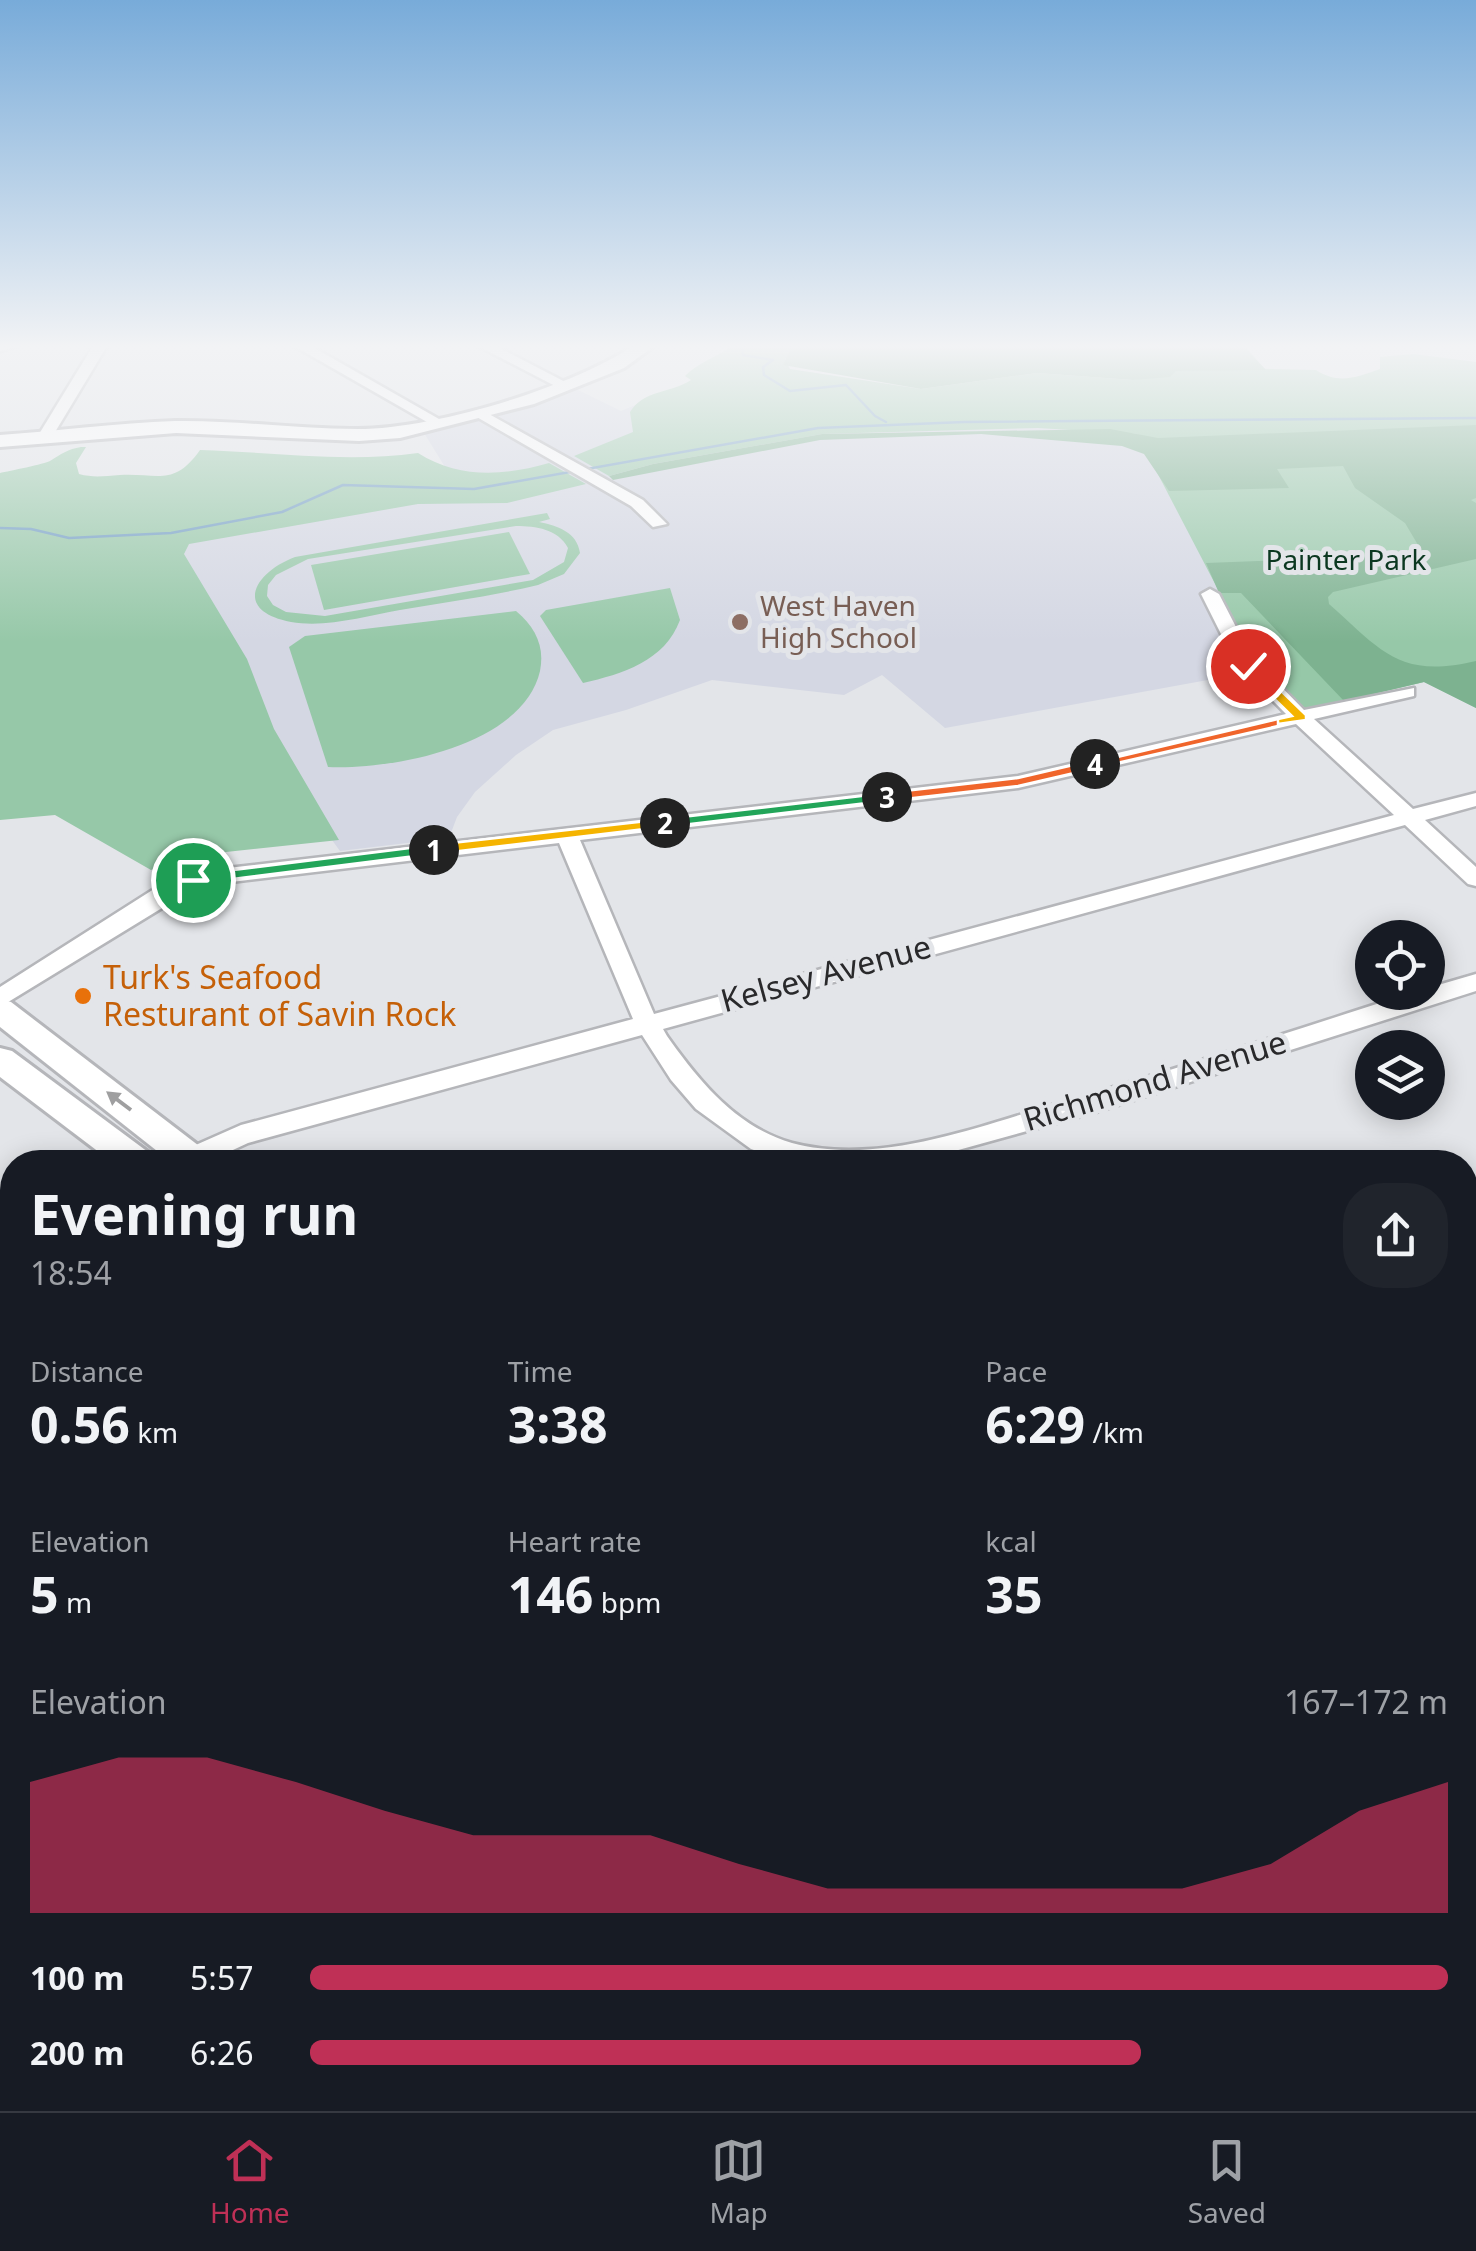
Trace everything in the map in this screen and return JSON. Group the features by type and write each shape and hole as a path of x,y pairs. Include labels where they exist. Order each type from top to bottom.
{"main road":[{"path":"0,1010 174,1150"},
{"path":"0,1060 120,1150"}],"street":[{"path":"535,445 637,504 658,524"},
{"path":"1210,594 1242,658 1301,718 1476,879"},
{"path":"0,998 162,894 193,880 1018,782 1407,692"},
{"name":"Kelsey Avenue","path":"208,1150 230,1138 1476,799"},
{"name":"Richmond Avenue","path":"566,833 647,1023 706,1103 734,1126 781,1150"},
{"name":"Richmond Avenue","path":"918,1150 1131,1092 1476,982"}],"shaded area":[{"name":"West Haven High School","path":"431,445 1139,445 1306,662 945,728 882,675 844,695 712,680 553,730 516,755 475,792 457,817 449,838 340,851 316,818 173,546 450,475"}],"green space":[{"name":"Painter Park","path":"602,445 763,445 653,464 609,476 574,456"},
{"path":"763,445 797,445 613,480 609,476"},
{"path":"1105,445 1476,445 1476,498 1471,500 1476,503 1476,559 1333,592 1328,597 1329,604 1394,657 1428,666 1476,661 1476,708 1424,682 1344,701 1241,593 1219,593 1206,563 1424,555 1405,523 1355,488 1343,466 1277,469 1289,488 1169,491 1144,454"},
{"name":"Painter Park","path":"1142,445 1476,445 1476,708 1424,682 1303,711 1250,651"},
{"path":"86,447 76,463 79,474 89,476 173,474 200,450 336,457 418,453 449,467 482,473 549,463 586,484 507,503 418,504 189,544 184,554 247,659 274,729 339,840 189,856 151,870 55,815 0,820 0,473 47,462"},
{"path":"547,513 550,519 539,522 571,535 580,553 564,574 538,585 318,624 273,617 256,601 256,591 268,572 295,557","holes":["516,526 552,533 568,548 564,562 533,580 325,616 286,612 273,605 267,596 268,585 276,575 308,559"]},
{"path":"509,532 530,574 324,610 311,565"},
{"path":"670,588 680,620 664,646 627,670 583,683 540,616 546,610"},
{"path":"516,611 537,638 541,662 529,697 509,718 482,735 418,758 328,767 289,647 305,636"}],"waterway":[{"path":"0,528 31,529 69,538 171,533 282,512 343,485 474,489 725,445"}],"place":[{"name":"West Haven High School","path":"740,622"},
{"name":"Turk's Seafood Resturant of Savin Rock","path":"83,996"}],"route":[{"path":"193,880 1018,782 1301,718 1248,666"}]}
